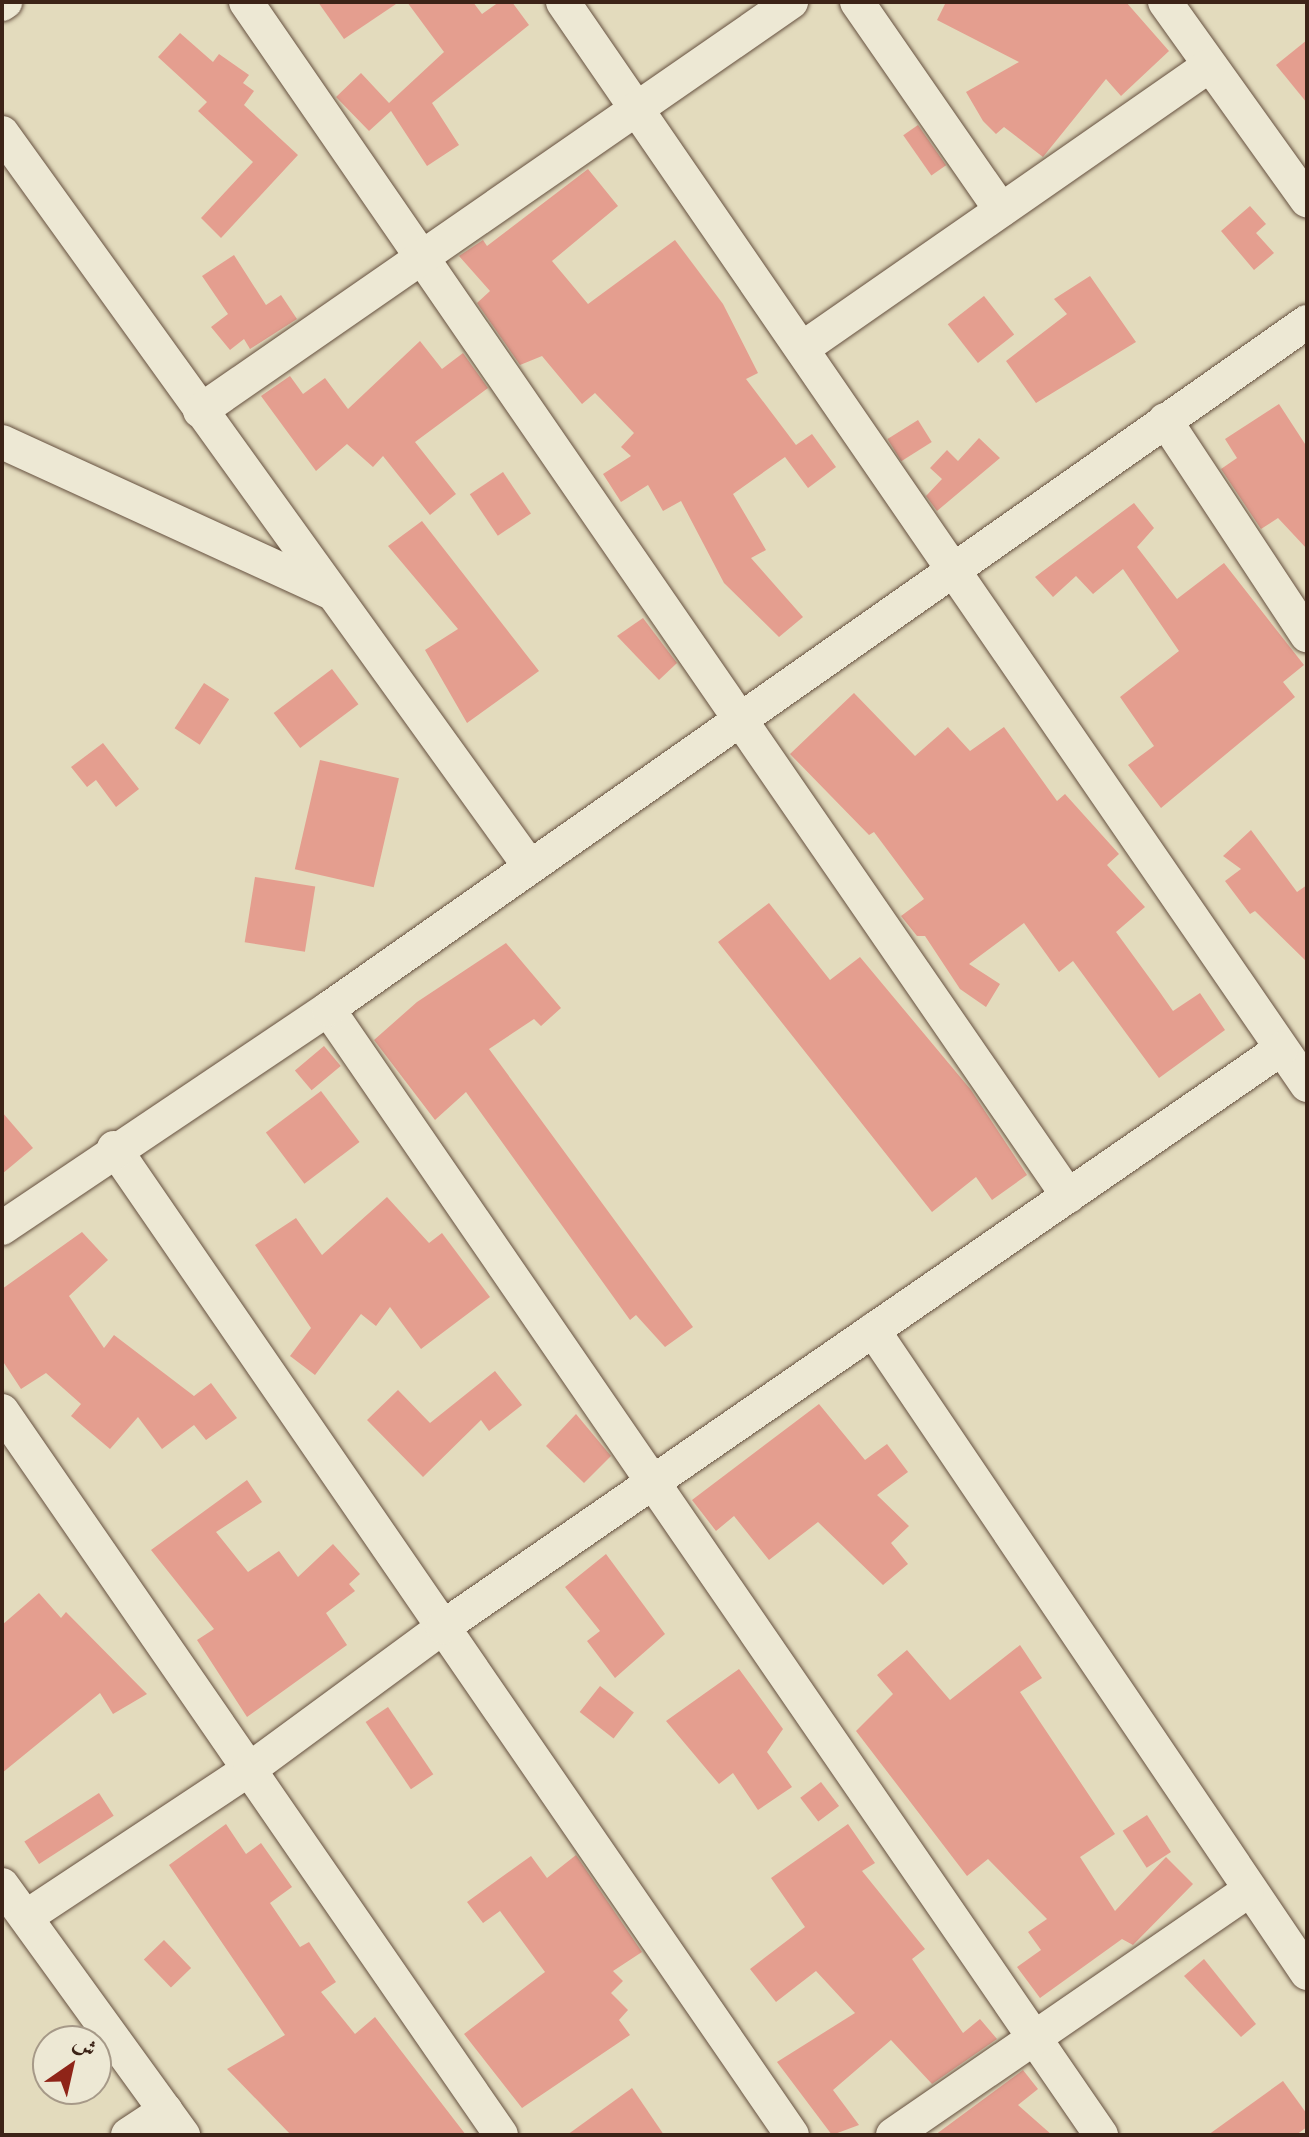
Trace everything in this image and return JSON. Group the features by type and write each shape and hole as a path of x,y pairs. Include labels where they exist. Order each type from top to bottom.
{"street":[{"path":"246,2 742,715 1068,1196"},
{"path":"563,2 1307,1085"},
{"path":"200,411 791,2"},
{"path":"857,2 1001,210"},
{"path":"1165,2 1307,200"},
{"path":"803,348 1209,66"},
{"path":"2,133 528,864"},
{"path":"2,1228 114,1148 328,1009 528,864 1307,322"},
{"path":"1165,420 1307,635"},
{"path":"2,442 332,593"},
{"path":"328,1009 651,1484 1101,2135"},
{"path":"26,1917 250,1769 443,1627 1281,1049"},
{"path":"114,1148 792,2135"},
{"path":"873,1330 1246,1892 1307,1972"},
{"path":"2,1411 501,2135"},
{"path":"2,1885 174,2122 128,2135"},
{"path":"893,2135 1031,2036 1246,1892"}],"building":[{"path":"318,2 399,2 344,39"},
{"path":"407,2 473,2 482,14 499,2 512,2 529,25 432,103 459,145 427,166 391,111 369,131 336,97 361,73 389,103 444,52"},
{"path":"946,2 1126,2 1169,51 1121,96 1106,79 1043,157 1004,127 996,134 983,121 966,92 1019,62 937,20"},
{"path":"180,33 213,62 219,54 249,75 243,83 254,91 244,105 298,155 221,238 201,218 253,162 198,111 207,102 158,57"},
{"path":"1307,40 1307,103 1276,65"},
{"path":"918,125 946,165 931,175 903,135"},
{"path":"588,169 618,206 552,261 588,304 675,240 723,304 758,373 746,379 796,445 812,434 836,467 808,488 785,457 733,494 766,550 751,558 803,617 779,637 724,583 681,501 663,511 648,485 621,502 603,474 631,456 621,447 634,433 595,393 582,404 542,356 520,365 477,303 490,291 459,256 483,240 487,246"},
{"path":"1250,206 1266,224 1256,233 1274,253 1254,270 1221,231"},
{"path":"234,255 266,305 281,295 297,319 250,349 244,339 230,350 211,327 228,314 202,276"},
{"path":"1090,276 1136,342 1036,403 1006,361 1067,314 1054,299"},
{"path":"984,296 1014,335 978,363 948,324"},
{"path":"420,341 442,369 463,353 488,388 415,442 456,494 430,515 383,456 373,467 347,444 316,471 261,396 290,376 303,394 325,378 348,409"},
{"path":"1279,404 1307,447 1307,549 1278,518 1261,529 1221,469 1237,458 1225,439"},
{"path":"918,420 932,442 901,461 887,439"},
{"path":"979,438 1000,458 937,511 926,496 942,479 930,468 947,450 958,461"},
{"path":"503,472 531,513 498,536 470,494"},
{"path":"1134,503 1154,528 1137,547 1177,599 1224,563 1304,665 1283,682 1295,697 1161,808 1128,765 1154,746 1120,697 1179,651 1123,569 1093,594 1076,576 1053,597 1035,577"},
{"path":"422,521 539,671 467,723 425,650 458,629 388,546"},
{"path":"643,618 677,663 659,680 617,636"},
{"path":"332,669 358,704 300,748 274,713"},
{"path":"204,683 229,699 200,745 175,728"},
{"path":"854,693 915,756 948,727 970,751 1004,727 1057,801 1065,794 1119,854 1107,865 1145,907 1116,932 1173,1011 1200,993 1225,1030 1159,1078 1073,961 1059,972 1024,923 969,964 1000,984 986,1007 960,989 925,936 917,936 901,916 924,899 874,832 869,835 790,754"},
{"path":"103,743 139,789 116,807 96,780 87,787 71,767"},
{"path":"320,760 399,778 374,887 295,869"},
{"path":"1251,830 1297,892 1307,885 1307,962 1255,911 1250,914 1225,881 1241,869 1223,856"},
{"path":"255,877 315,887 305,952 245,942"},
{"path":"769,903 830,980 860,957 971,1090 1027,1175 992,1200 976,1177 932,1212 718,942"},
{"path":"506,943 561,1008 541,1026 534,1019 489,1049 693,1327 665,1347 636,1315 630,1320 466,1092 435,1120 374,1040 417,1002"},
{"path":"324,1046 341,1066 312,1090 295,1070"},
{"path":"321,1091 360,1142 304,1184 266,1133"},
{"path":"2,1112 33,1148 2,1174"},
{"path":"387,1197 429,1243 442,1233 490,1297 421,1349 390,1307 376,1326 361,1314 315,1375 290,1356 311,1328 255,1245 296,1218 322,1255"},
{"path":"82,1232 108,1260 69,1296 104,1348 114,1335 194,1396 211,1383 237,1418 206,1440 194,1425 162,1449 138,1417 110,1449 71,1416 81,1404 46,1373 21,1389 2,1360 2,1289"},
{"path":"495,1371 522,1405 489,1431 481,1420 423,1477 367,1420 398,1390 430,1423"},
{"path":"819,1404 865,1460 887,1444 908,1472 877,1495 909,1526 891,1543 908,1564 883,1585 818,1522 769,1560 734,1516 716,1531 692,1500"},
{"path":"576,1414 611,1456 584,1483 546,1446"},
{"path":"247,1480 262,1502 216,1532 248,1572 279,1551 298,1577 333,1544 360,1574 349,1584 355,1591 326,1613 347,1645 247,1717 197,1640 214,1629 151,1550"},
{"path":"606,1554 665,1634 615,1678 587,1641 600,1631 565,1587"},
{"path":"39,1593 61,1618 66,1612 147,1694 113,1714 100,1693 2,1773 2,1625"},
{"path":"1020,1645 1042,1678 1020,1692 1115,1834 1080,1857 1115,1911 1166,1857 1193,1884 1133,1945 1122,1939 1040,1998 1017,1967 1041,1950 1028,1932 1047,1919 988,1859 967,1876 856,1731 893,1694 877,1675 907,1650 950,1700"},
{"path":"739,1669 783,1729 767,1752 792,1787 758,1810 733,1773 719,1784 666,1721"},
{"path":"600,1686 634,1712 614,1738 580,1712"},
{"path":"388,1707 433,1774 411,1789 366,1722"},
{"path":"821,1782 839,1806 818,1822 800,1798"},
{"path":"99,1793 114,1816 39,1864 24,1841"},
{"path":"1147,1815 1171,1852 1147,1868 1123,1831"},
{"path":"226,1824 246,1854 261,1843 292,1887 270,1903 300,1947 309,1942 336,1982 321,1992 355,2034 375,2017 466,2135 291,2135 227,2069 285,2035 169,1865"},
{"path":"848,1824 875,1863 862,1871 925,1949 912,1959 963,2033 980,2019 997,2039 932,2084 891,2040 833,2090 859,2125 832,2135 777,2062 855,2013 816,1971 776,2002 750,1969 805,1927 771,1878"},
{"path":"576,1855 642,1952 613,1971 623,1981 611,1993 628,2010 619,2020 630,2035 522,2108 464,2034 545,1972 500,1911 483,1923 467,1902 531,1856 547,1878"},
{"path":"164,1940 191,1968 171,1988 144,1959"},
{"path":"1204,1959 1256,2024 1241,2037 1184,1976"},
{"path":"1023,2070 1038,2089 1018,2105 1052,2135 935,2135"},
{"path":"1283,2081 1307,2114 1307,2127 1296,2135 1208,2135"},
{"path":"632,2088 664,2135 567,2135"}]}
